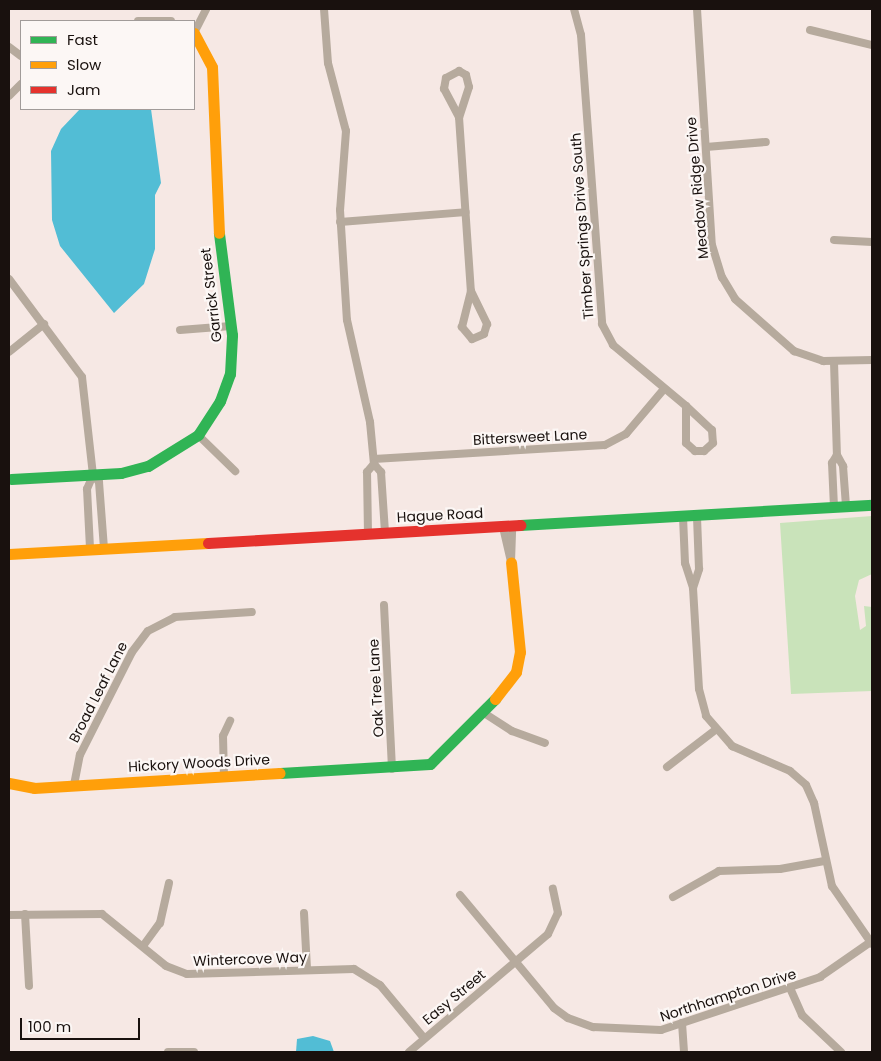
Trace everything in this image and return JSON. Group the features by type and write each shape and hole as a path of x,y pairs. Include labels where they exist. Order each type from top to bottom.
{"street":[{"path":"195,31 206,9"},
{"path":"324,9 328,64 346,137 340,222 348,328 374,462 381,472 385,534"},
{"name":"Timber Springs Drive South","path":"574,9 581,35 602,324 613,345 686,406 712,430 713,443 704,451 695,451 686,443 686,406"},
{"name":"Meadow Ridge Drive","path":"697,9 712,245 728,288 794,351 834,362 872,360"},
{"path":"810,30 872,45"},
{"name":"Garrick Street","path":"11,479 93,476 148,466 198,435 228,380 231,326 217,222 212,67 195,35"},
{"path":"9,47 20,55"},
{"path":"459,117 444,90 446,78 459,72 466,75 469,87 459,117 471,290 462,327 472,339 484,334 488,324 471,290"},
{"path":"9,96 20,85"},
{"path":"706,147 766,142"},
{"path":"340,222 466,212"},
{"path":"834,240 872,242"},
{"path":"9,279 44,324 84,382 93,476 87,489 90,548"},
{"path":"9,352 44,324"},
{"path":"180,330 231,326"},
{"path":"834,362 837,455 843,466 846,506"},
{"name":"Bittersweet Lane","path":"374,462 605,445 626,434 664,389"},
{"path":"198,435 235,471"},
{"path":"834,507 832,463 837,455"},
{"path":"368,534 368,472 374,462"},
{"path":"93,476 98,482 104,548"},
{"name":"Hague Road","path":"9,554 872,506"},
{"path":"683,516 685,563 693,588 699,689 714,731 738,750 801,779 814,803 824,861 840,899 872,942"},
{"path":"693,588 699,569 697,516"},
{"path":"507,527 511,562"},
{"name":"Hickory Woods Drive","path":"9,783 28,788 392,769 419,767 440,759 484,713 518,666 511,562"},
{"name":"Oak Tree Lane","path":"384,605 392,769"},
{"name":"Broad Leaf Lane","path":"74,785 80,755 135,646 148,631 176,617 252,612"},
{"path":"484,713 512,731 545,743"},
{"path":"224,777 222,736 230,721"},
{"path":"667,767 714,731"},
{"path":"673,897 697,879 719,871 780,869 824,861"},
{"path":"143,946 160,923 169,883"},
{"name":"Easy Street","path":"409,1052 516,962 553,928 558,913 553,889"},
{"name":"Northhampton Drive","path":"460,895 554,1008 577,1022 647,1032 682,1023 790,988 834,969 872,942"},
{"path":"304,913 308,969"},
{"path":"25,914 29,986"},
{"name":"Wintercove Way","path":"9,915 102,914 166,966 187,974 344,968 372,978 424,1038"},
{"path":"790,988 802,1015 841,1052"},
{"path":"682,1023 684,1052"},
{"path":"168,1052 194,1052"}],"green space":[{"path":"872,516 872,574 859,580 855,596 860,630 866,626 864,606 872,607 872,691 791,694 780,523"}],"water":[{"path":"79,110 151,110 161,183 155,195 155,249 144,284 114,313 60,246 52,220 51,151 61,129"},
{"path":"313,1036 330,1041 334,1052 296,1052 297,1039"}],"traffic: fast":[{"path":"11,479 121,473 148,466 198,435 220,401 230,374 232,335 219,233"},
{"path":"520,525 872,505"},
{"path":"280,773 430,764 495,699"}],"traffic: slow":[{"path":"195,35 212,67 219,233"},
{"path":"9,554 208,543"},
{"path":"495,699 516,672 520,652 511,562"},
{"path":"9,783 34,788 280,773"}],"traffic: jam":[{"path":"208,543 520,525"}]}
